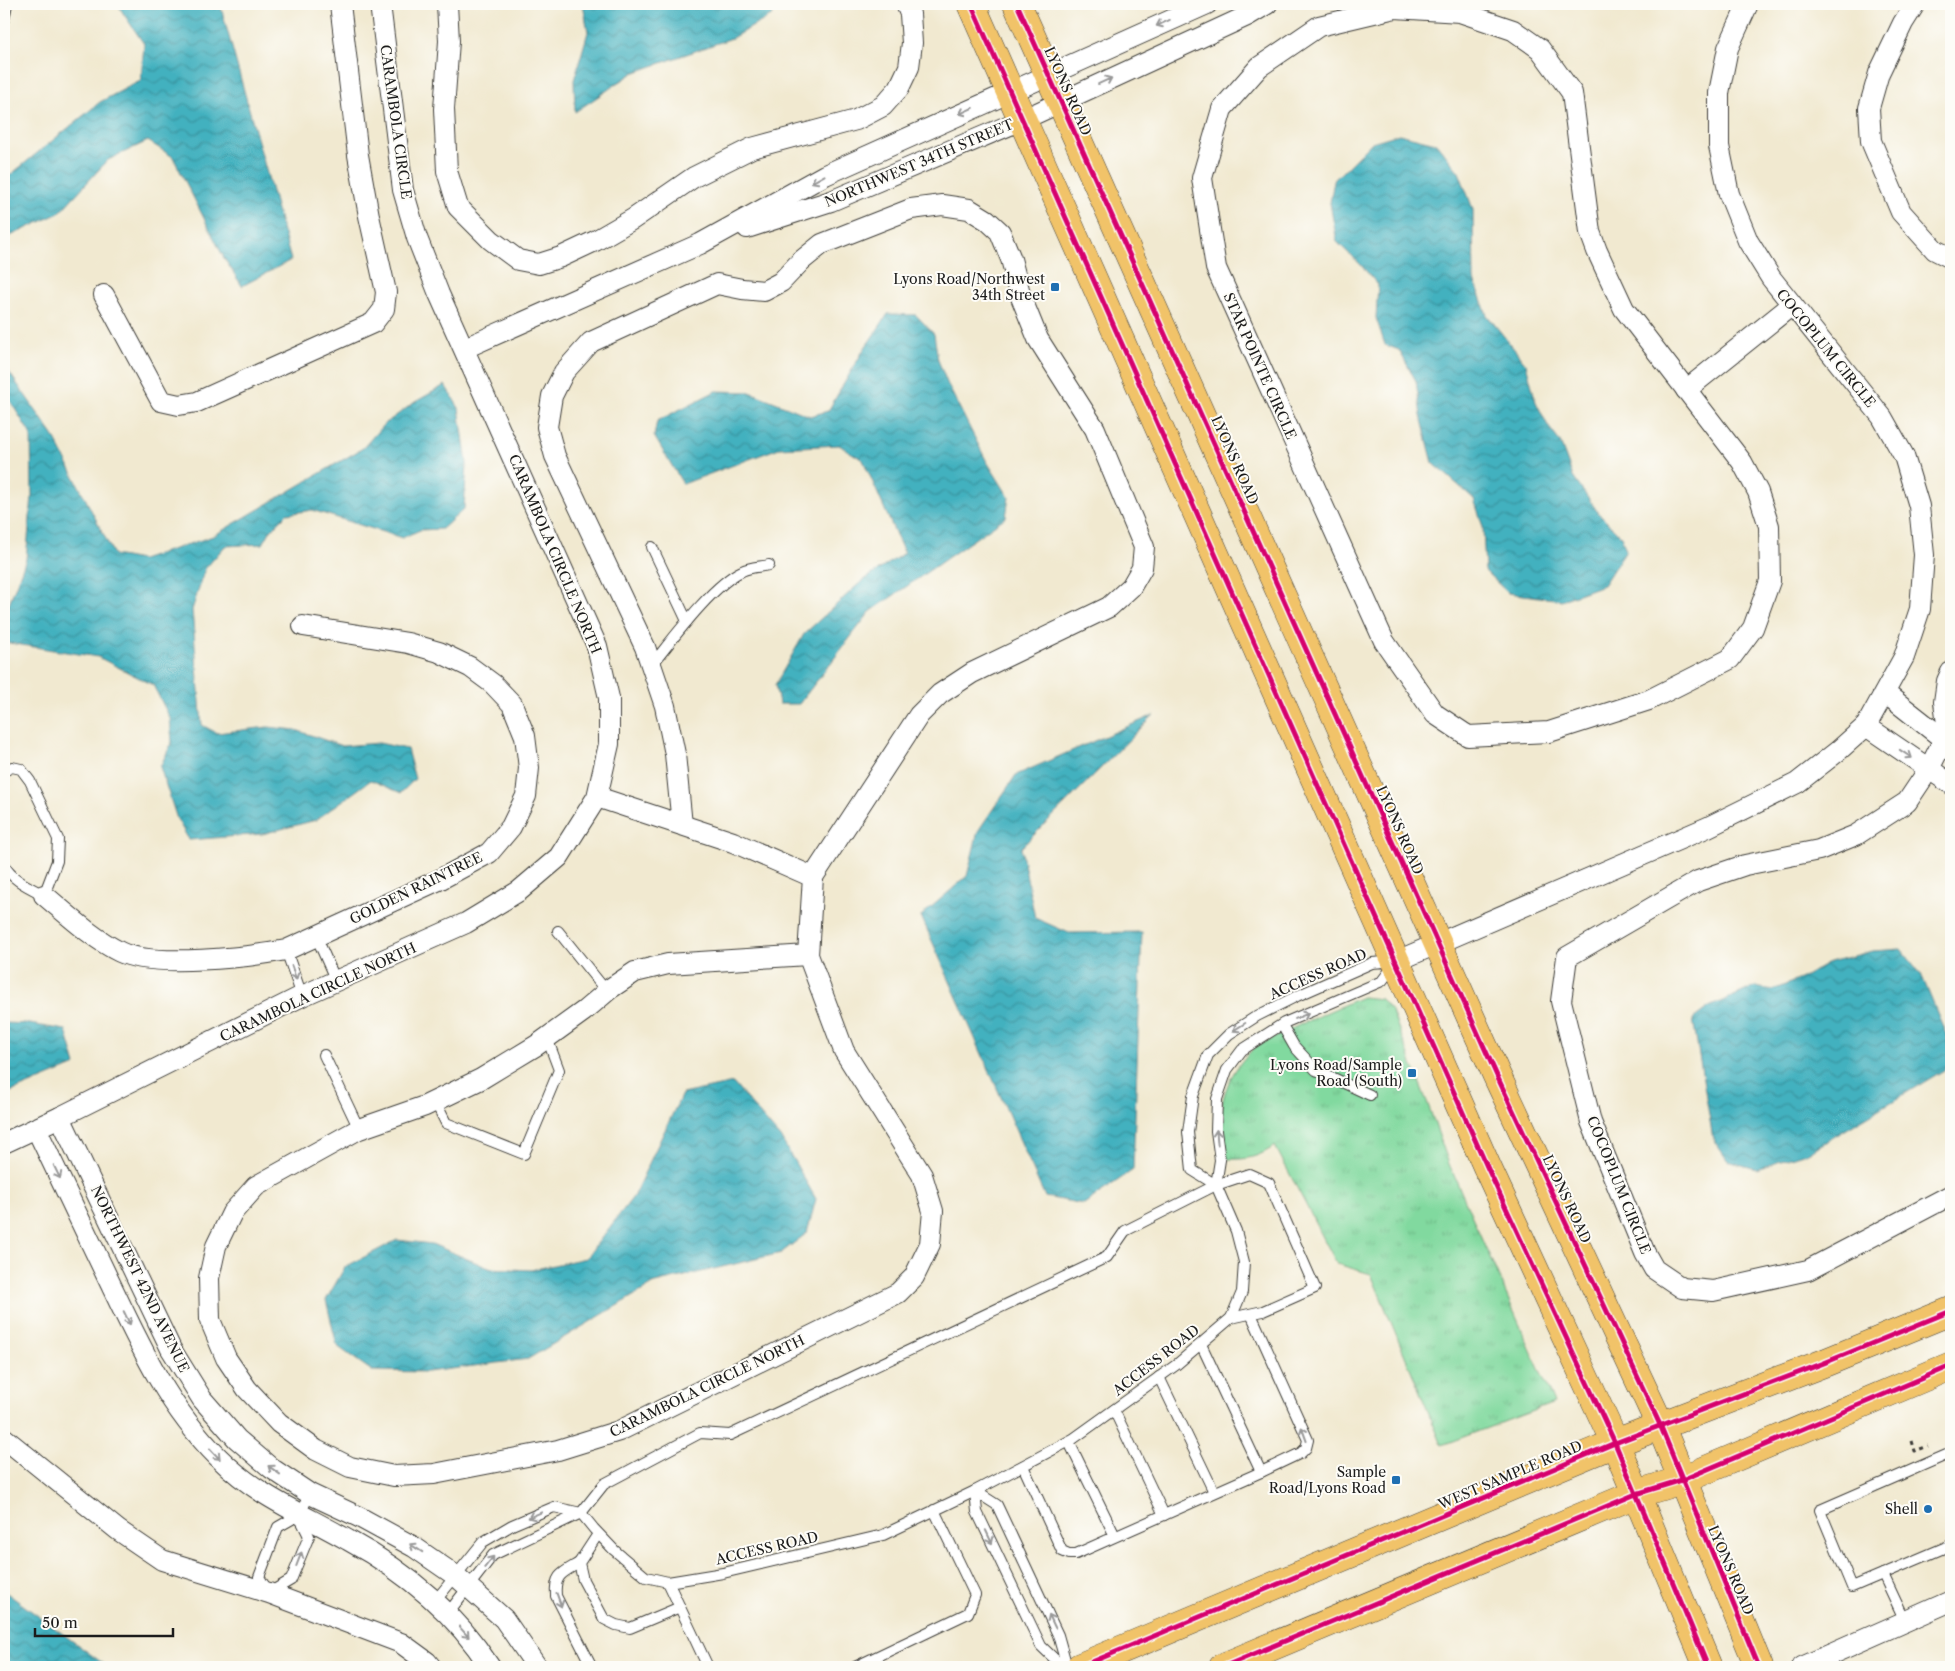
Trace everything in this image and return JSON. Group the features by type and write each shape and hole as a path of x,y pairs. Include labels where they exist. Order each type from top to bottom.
{"main road":[{"path":"971,4 1024,119 1488,1169 1615,1444 1708,1667"},
{"name":"LYONS ROAD","path":"1017,4 1505,1094 1661,1427 1759,1667"},
{"name":"WEST SAMPLE ROAD","path":"1080,1667 1615,1444 1824,1363 1951,1311"},
{"path":"1223,1667 1636,1494 1682,1480 1946,1372"}],"street":[{"path":"104,296 160,400 179,405 197,402 373,323 384,309 386,292 358,155 340,4"},
{"name":"CARAMBOLA CIRCLE","path":"380,4 402,190 439,294 465,348"},
{"path":"447,4 449,41 444,109 447,171 458,207 491,240 518,260 539,264 561,257 595,241 633,219 694,177 752,148 856,120 883,106 899,88 909,67 911,34 910,14 906,4"},
{"name":"NORTHWEST 34TH STREET","path":"465,348 700,244 825,175 1207,4"},
{"name":"NORTHWEST 34TH STREET","path":"700,244 831,201 1024,119 1247,16 1267,4"},
{"name":"COCOPLUM CIRCLE","path":"1397,961 1708,827 1797,783 1866,726 1904,657 1920,609 1924,555 1919,506 1904,456 1882,418 1771,278 1748,241 1729,194 1718,146 1719,93 1728,48 1748,4"},
{"path":"1915,4 1903,23 1879,73 1869,108 1870,141 1901,212 1935,250 1951,258"},
{"name":"STAR POINTE CIRCLE","path":"1395,8 1460,12 1513,30 1540,48 1572,93 1590,232 1597,251 1624,309 1686,390 1742,462 1758,492 1769,526 1770,581 1753,628 1730,659 1649,700 1550,732 1468,736 1435,714 1384,641 1216,268 1202,178 1222,109 1259,67 1319,26 1395,8"},
{"path":"597,797 733,842 813,877 919,715 940,694 972,673 1110,607 1132,588 1142,568 1144,547 1095,429 1038,339 1021,297 1011,259 1000,232 987,220 969,209 942,205 911,209 822,244 780,282 764,291 717,284 591,342 564,372 552,396 547,427 555,456 645,647 664,706 675,754 682,825"},
{"path":"1686,390 1792,305"},
{"name":"CARAMBOLA CIRCLE NORTH","path":"4,1143 302,996 466,923 519,891 559,857 597,797 609,744 610,698 597,646 465,348"},
{"name":"GOLDEN RAINTREE","path":"44,895 89,932 121,952 143,959 196,959 260,955 286,950 439,880 489,853 510,827 526,796 529,768 525,736 512,704 493,684 470,667 439,652 408,644 303,626"},
{"name":"COCOPLUM CIRCLE","path":"1951,672 1946,681 1944,702 1948,731 1947,742 1907,802 1856,835 1819,850 1745,865 1698,880 1567,957 1562,1001 1592,1122 1645,1253 1654,1269 1682,1288 1713,1291 1808,1270 1951,1195"},
{"path":"1885,693 1947,742"},
{"path":"1866,726 1951,784"},
{"name":"CARAMBOLA CIRCLE NORTH","path":"808,955 668,964 635,972 546,1038 481,1079 435,1101 359,1129 287,1167 256,1186 232,1213 216,1246 209,1278 210,1320 226,1358 247,1389 278,1423 316,1450 350,1467 394,1476 434,1474 558,1450 619,1430 898,1293 914,1277 930,1244 933,1210 922,1175 844,1051 808,955 813,877"},
{"name":"NORTHWEST 42ND AVENUE","path":"60,1117 171,1349 202,1399 237,1439 271,1468 310,1494 359,1517 414,1547 462,1582 504,1619 538,1667"},
{"name":"NORTHWEST 42ND AVENUE","path":"36,1128 148,1360 179,1414 218,1458 255,1490 394,1567 442,1607 476,1645 490,1667"},
{"path":"5,1435 118,1530 162,1560 269,1593 401,1643 431,1667"},
{"path":"1802,1667 1951,1601"}],"lane":[{"path":"4,19 7,4"},
{"path":"652,547 687,622"},
{"path":"651,666 687,622 723,583 743,570 769,565"},
{"path":"4,771 12,766 21,769 30,781 58,839 57,860 44,895"},
{"name":"GOLDEN RAINTREE","path":"4,865 20,882 44,895"},
{"path":"558,932 607,992"},
{"path":"316,936 336,981"},
{"path":"286,950 302,996"},
{"path":"1216,1185 1220,1160 1216,1131 1217,1099 1227,1070 1242,1050 1282,1025 1382,981 1397,961"},
{"name":"ACCESS ROAD","path":"581,1513 598,1534 646,1577 668,1582 722,1573 883,1535 976,1491 1069,1442 1159,1377 1231,1318 1242,1292 1244,1262 1236,1231 1216,1185 1192,1170 1188,1132 1193,1096 1208,1055 1228,1034 1273,1008 1372,963 1397,961"},
{"path":"1282,1025 1294,1046 1316,1070 1370,1095"},
{"path":"435,1101 446,1123 524,1154 559,1070 546,1038"},
{"path":"324,1055 359,1129"},
{"path":"442,1607 462,1582 493,1555 581,1513 604,1484 700,1433 730,1435 1107,1256 1125,1231 1216,1185 1249,1174 1269,1183 1315,1288 1263,1311 1231,1318"},
{"path":"1023,1466 1062,1551 1068,1554 1076,1554 1301,1453 1306,1448 1308,1440 1250,1314"},
{"path":"1201,1344 1261,1472"},
{"path":"1159,1377 1214,1492"},
{"path":"1114,1410 1164,1515"},
{"path":"1069,1442 1115,1536"},
{"path":"1951,1453 1820,1510 1852,1587 1951,1545"},
{"path":"976,1491 977,1512 1041,1646 1063,1667"},
{"path":"976,1491 997,1505 1058,1635 1067,1667"},
{"path":"299,1515 309,1536 292,1580 269,1593 259,1577 274,1535 278,1527 299,1515 310,1494"},
{"path":"442,1607 462,1582 483,1542 512,1525 554,1507 581,1513"},
{"path":"855,1667 968,1613 975,1595 934,1510"},
{"path":"592,1667 556,1596 555,1584 562,1572 579,1563 598,1534"},
{"path":"579,1563 583,1580 604,1619 616,1625 630,1628 680,1607"},
{"path":"1883,1574 1905,1621"},
{"path":"668,1582 708,1667"}],"path":[{"path":"1912,1441 1915,1451 1932,1444"}],"green space":[{"path":"1362,997 1381,999 1392,1012 1449,1164 1554,1403 1442,1445 1371,1274 1337,1264 1275,1146 1252,1157 1227,1159 1223,1144 1221,1115 1227,1087 1241,1062 1252,1050 1294,1028"}],"water":[{"path":"118,4 220,4 291,260 242,286 224,258 173,157 148,141 108,160 59,213 4,239 4,180 100,102 141,80 144,44"},
{"path":"583,4 771,4 773,15 732,38 633,73 575,112 574,80 588,32"},
{"path":"1399,134 1436,143 1459,172 1473,209 1474,280 1487,315 1526,364 1536,402 1548,426 1560,442 1573,477 1600,515 1621,536 1626,550 1603,585 1562,600 1508,593 1485,571 1483,527 1474,499 1433,463 1421,416 1416,381 1399,350 1385,345 1376,318 1378,285 1337,242 1330,203 1334,180 1372,142"},
{"path":"888,314 916,315 934,334 938,360 948,385 986,460 1009,497 1006,517 870,612 799,704 779,704 775,685 804,634 861,582 904,553 863,460 839,445 779,448 683,484 654,436 657,421 716,391 750,392 810,416 828,411 864,349"},
{"path":"4,365 53,435 114,555 141,560 213,536 363,448 383,425 415,402 445,385 459,408 467,463 464,509 442,529 420,530 402,538 312,510 287,514 271,530 263,544 225,546 205,569 192,610 202,725 217,733 268,727 296,730 342,746 379,743 407,749 415,779 401,793 371,780 316,820 262,834 189,840 177,819 160,767 172,742 170,718 153,685 98,657 9,643 4,645 4,606 8,606 26,559 32,496 31,435 4,391"},
{"path":"1154,715 1021,848 1035,918 1069,933 1142,932 1133,1170 1084,1204 1045,1197 921,916 967,876 978,831 1016,775"},
{"path":"1901,949 1921,974 1946,1034 1951,1059 1944,1070 1809,1152 1756,1169 1728,1161 1713,1139 1693,1019 1709,1007 1754,987 1773,990 1802,978 1830,962 1873,951"},
{"path":"4,1023 29,1024 66,1030 76,1065 8,1093 4,1092"},
{"path":"733,1083 782,1140 816,1199 807,1233 781,1253 655,1283 528,1359 427,1372 372,1371 337,1346 326,1300 345,1267 397,1240 432,1244 489,1268 531,1270 586,1258 633,1197 682,1094"},
{"path":"4,1591 108,1667 4,1667"}],"cycle path":[{"path":"971,4 1488,1169 1615,1443 1708,1667"},
{"path":"1017,4 1497,1076 1661,1427 1759,1667"},
{"path":"1080,1667 1615,1443 1824,1363 1951,1311"},
{"path":"1223,1667 1636,1494 1682,1480 1951,1366"}],"place":[{"name":"Lyons Road/Northwest 34th Street","path":"1055,287"},
{"name":"Lyons Road/Sample Road (South)","path":"1412,1073"},
{"name":"Sample Road/Lyons Road","path":"1396,1480"},
{"name":"Shell","path":"1928,1509"}]}
